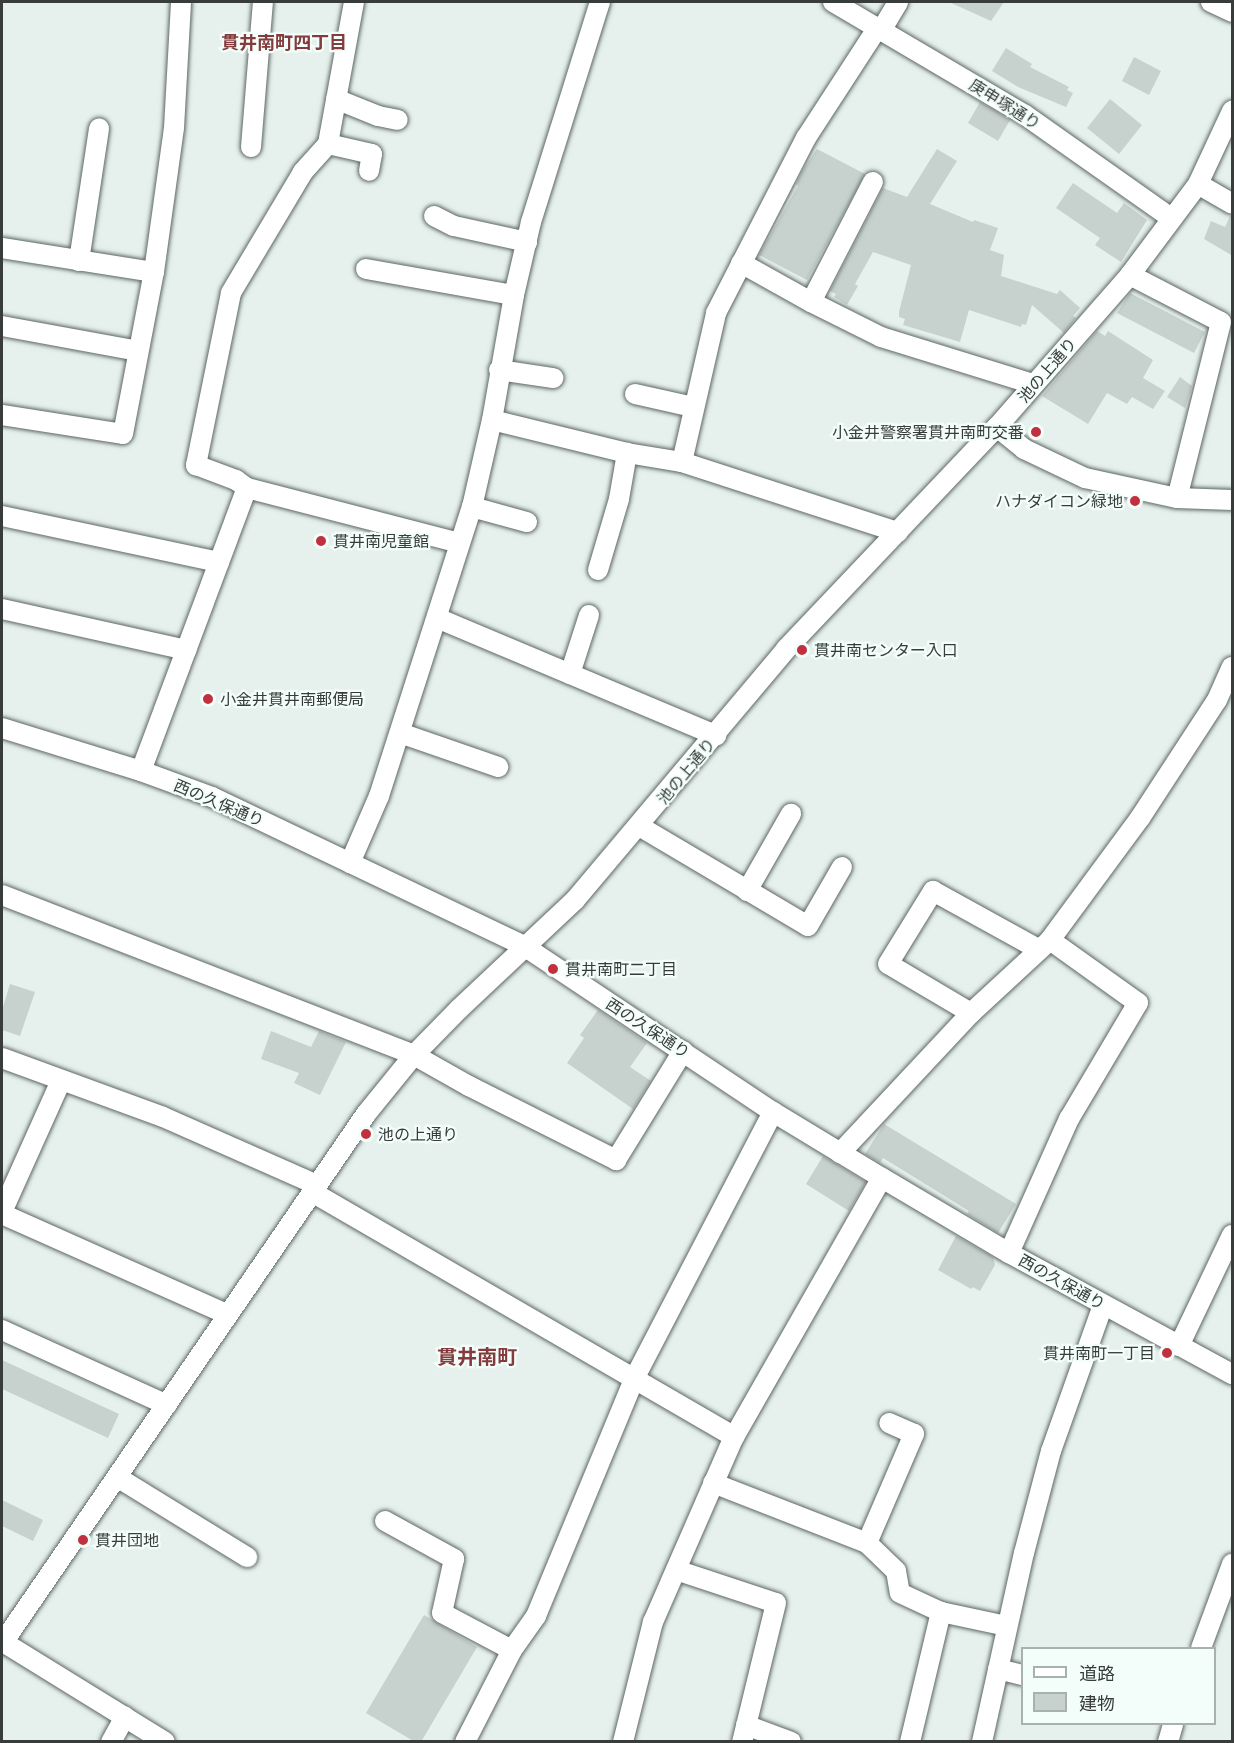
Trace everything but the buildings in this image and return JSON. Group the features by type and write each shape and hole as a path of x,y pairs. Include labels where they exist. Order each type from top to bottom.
{"street":[{"path":"2,415 123,434 154,272 174,128 181,2"},
{"path":"251,147 263,2"},
{"path":"354,2 342,54 328,144 303,172 231,293 196,465 236,480 247,488 459,543"},
{"path":"350,863 379,796 472,507 492,420 499,370 526,242 600,2"},
{"name":"庚申塚通り","path":"833,2 1025,115 1171,218"},
{"path":"682,462 716,313 806,138 898,2"},
{"path":"1211,2 1233,12"},
{"path":"336,99 378,116 398,120"},
{"name":"池の上通り","path":"2,1643 366,1114 414,1055 524,946 575,900 786,649 997,427 1130,275 1198,184 1233,111"},
{"path":"79,261 99,128"},
{"path":"328,144 372,154 369,171"},
{"path":"811,302 873,182"},
{"path":"1198,184 1233,204"},
{"path":"434,216 454,226 526,242"},
{"path":"2,248 154,272"},
{"path":"741,263 881,337 1034,384"},
{"path":"366,269 514,295"},
{"path":"1130,275 1221,322 1177,498"},
{"path":"2,326 138,351"},
{"path":"499,370 553,378"},
{"path":"635,394 693,407"},
{"path":"492,420 627,453 682,462 898,532"},
{"path":"997,427 1024,448 1085,478 1177,498 1232,501"},
{"path":"598,570 619,499 627,453"},
{"path":"141,771 247,488"},
{"path":"472,507 527,522"},
{"path":"2,516 219,562"},
{"path":"2,609 187,650"},
{"path":"570,674 589,615"},
{"path":"437,618 716,735"},
{"path":"840,1153 971,1013 1044,944 1225,703 1233,667"},
{"name":"西の久保通り","path":"2,728 141,771 212,797 524,946 773,1112 840,1153 1009,1253 1233,1374"},
{"path":"400,733 498,767"},
{"path":"747,891 790,814"},
{"path":"639,826 808,926 843,867"},
{"path":"971,1013 888,964 933,891 1044,944 1138,1003 1069,1119 1009,1253"},
{"path":"2,895 414,1055 469,1086 616,1160 683,1051"},
{"path":"2,1058 163,1117 314,1188 734,1437"},
{"path":"61,1081 2,1213 227,1314"},
{"path":"465,1742 512,1650 536,1616 634,1379 773,1112"},
{"path":"623,1742 653,1622 734,1437 882,1178"},
{"path":"1179,1346 1233,1234"},
{"path":"982,1742 1051,1451 1103,1305"},
{"path":"2,1330 167,1405"},
{"path":"867,1543 914,1434 889,1423"},
{"path":"117,1477 247,1557"},
{"path":"713,1483 867,1543 896,1571 900,1593 941,1612 1008,1626"},
{"path":"385,1521 454,1559 442,1613 512,1650"},
{"path":"1201,1647 1233,1564"},
{"path":"676,1570 776,1603 744,1733 791,1742"},
{"path":"910,1742 941,1612"},
{"path":"2,1643 162,1741"},
{"path":"998,1669 1021,1675"},
{"path":"111,1742 125,1717"},
{"path":"1167,1742 1173,1725"}],"place":[{"name":"小金井警察署貫井南町交番","path":"1036,432"},
{"name":"ハナダイコン緑地","path":"1135,501"},
{"name":"貫井南児童館","path":"321,541"},
{"name":"貫井南センター入口","path":"802,650"},
{"name":"小金井貫井南郵便局","path":"208,699"},
{"name":"貫井南町二丁目","path":"553,969"},
{"name":"池の上通り","path":"366,1134"},
{"name":"貫井南町一丁目","path":"1167,1353"},
{"name":"貫井団地","path":"83,1540"}],"district":[{"name":"貫井南町四丁目","path":"284,42"},
{"name":"貫井南町","path":"477,1356"}]}
